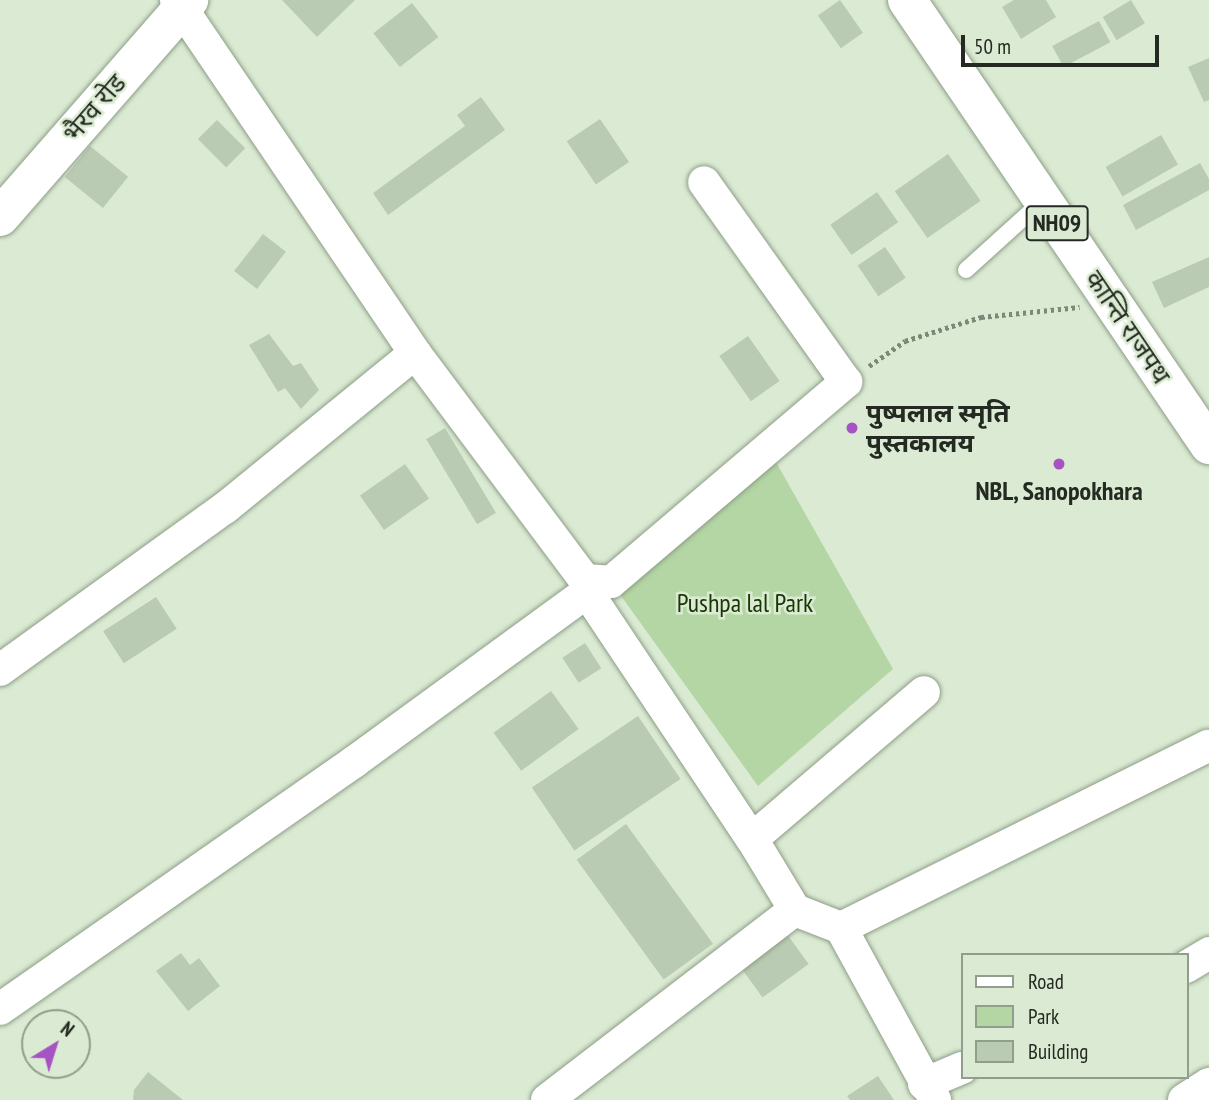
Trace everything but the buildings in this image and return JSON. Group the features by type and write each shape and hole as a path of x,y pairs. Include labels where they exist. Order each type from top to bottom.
{"main road":[{"name":"कान्ति राजपथ","path":"907,0 1209,445"},
{"name":"भैरव रोड","path":"0,217 182,3"}],"street":[{"path":"182,3 415,354 586,586 752,839 795,910 841,928 929,1092 960,1070"},
{"path":"0,1009 354,762 586,586 611,582 846,382 704,182"},
{"path":"0,670 225,508 415,354"},
{"path":"752,839 924,692"},
{"path":"841,928 1208,746"},
{"path":"547,1100 795,910"},
{"path":"1188,966 1209,953"},
{"path":"1184,1100 1209,1084"}],"lane":[{"path":"966,270 1042,201"}],"path":[{"path":"846,382 905,341 981,317 1111,303"}],"green space":[{"name":"Pushpa lal Park","path":"772,455 893,669 758,786 611,582"}],"place":[{"name":"पुष्पलाल स्मृति पुस्तकालय","path":"852,428"},
{"name":"NBL, Sanopokhara","path":"1059,464"}]}
